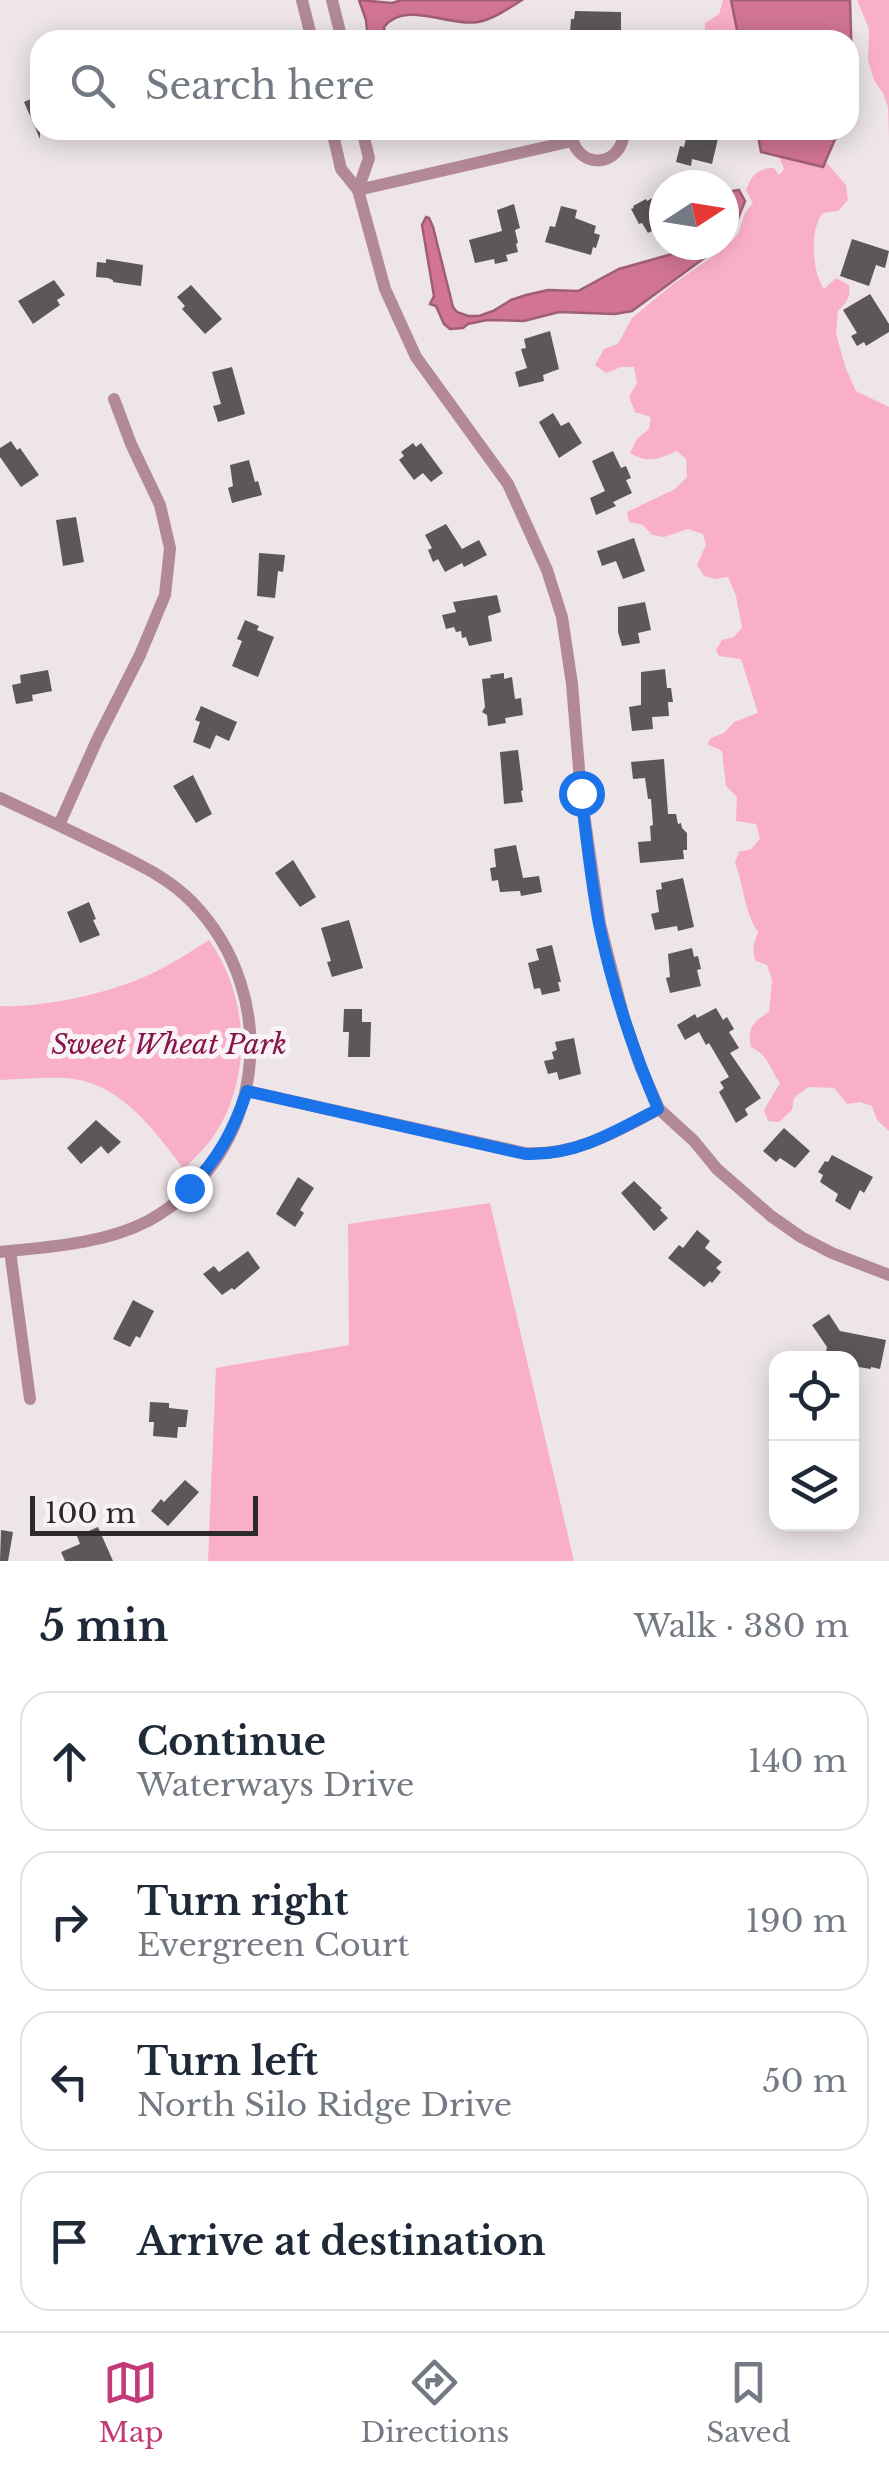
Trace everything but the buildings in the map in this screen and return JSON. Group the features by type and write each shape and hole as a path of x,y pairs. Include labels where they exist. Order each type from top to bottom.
{"street":[{"path":"302,0 310,30"},
{"path":"332,0 340,30"},
{"path":"334,140 341,169 358,190 385,289 416,358 508,484 547,570 562,617 569,663 581,793 600,924 624,1018 658,1109 694,1141 717,1169 771,1216 832,1253 889,1275"},
{"path":"358,190 369,158 364,140"},
{"path":"358,190 556,140"},
{"path":"574,140 582,156 590,160 616,154 622,140"},
{"path":"59,825 140,656 164,595 170,548 160,505 114,400"},
{"path":"0,798 165,879 192,902 220,936 240,978 248,1011 250,1048 247,1091 230,1136 209,1168 168,1207 150,1219 106,1236 5,1252 30,1399"},
{"path":"247,1091 525,1154 566,1151 591,1143 658,1109"}],"green space":[{"path":"723,0 758,0 766,30 705,30 705,23 719,14"},
{"path":"857,0 889,0 889,138 888,107 868,60 869,29"},
{"path":"775,147 818,153 846,185 848,200 838,211 823,213 819,220 814,240 815,262 824,289 836,278 849,285 848,299 838,311 836,334 856,391 889,407 889,1131 877,1120 872,1106 860,1102 847,1104 834,1088 808,1087 794,1098 792,1110 779,1122 768,1121 764,1110 780,1083 765,1058 751,1047 750,1035 755,1022 769,1012 772,980 767,965 754,957 758,932 735,863 739,852 751,849 760,839 756,824 736,821 737,797 726,786 722,751 707,744 734,722 758,713 741,659 719,656 716,650 722,640 734,637 742,628 736,596 728,577 704,576 697,565 706,545 703,534 688,529 664,537 629,522 627,512 675,489 687,477 686,459 677,451 654,459 630,453 637,439 649,429 651,417 635,412 629,397 637,383 634,367 606,373 595,365 604,349 618,344 632,318 673,284 708,260 739,260 739,231 753,203 746,190 759,171 774,168 779,175 784,169"},
{"name":"Sweet Wheat Park","path":"209,940 233,987 239,1013 240,1066 225,1117 211,1140 184,1169 133,1109 101,1087 63,1078 0,1080 0,1006 61,1001 105,991 161,969"},
{"path":"490,1203 574,1561 208,1561 216,1368 349,1345 348,1224"}],"shaded area":[{"path":"359,0 522,0 478,22 415,15 393,19 384,30 367,30"},
{"path":"731,0 850,0 851,30 737,30"},
{"path":"759,140 835,140 823,167 761,152"},
{"path":"739,190 745,201 739,216"},
{"path":"429,218 453,307 468,316 479,316 511,300 548,290 578,291 619,269 651,260 702,260 632,311 559,312 524,321 487,320 450,329 436,306 430,304 434,296 422,225"}],"route":[{"path":"189,1188 209,1168 230,1136 247,1091 525,1154 580,1147 658,1109 624,1018 606,951 581,793"}]}
